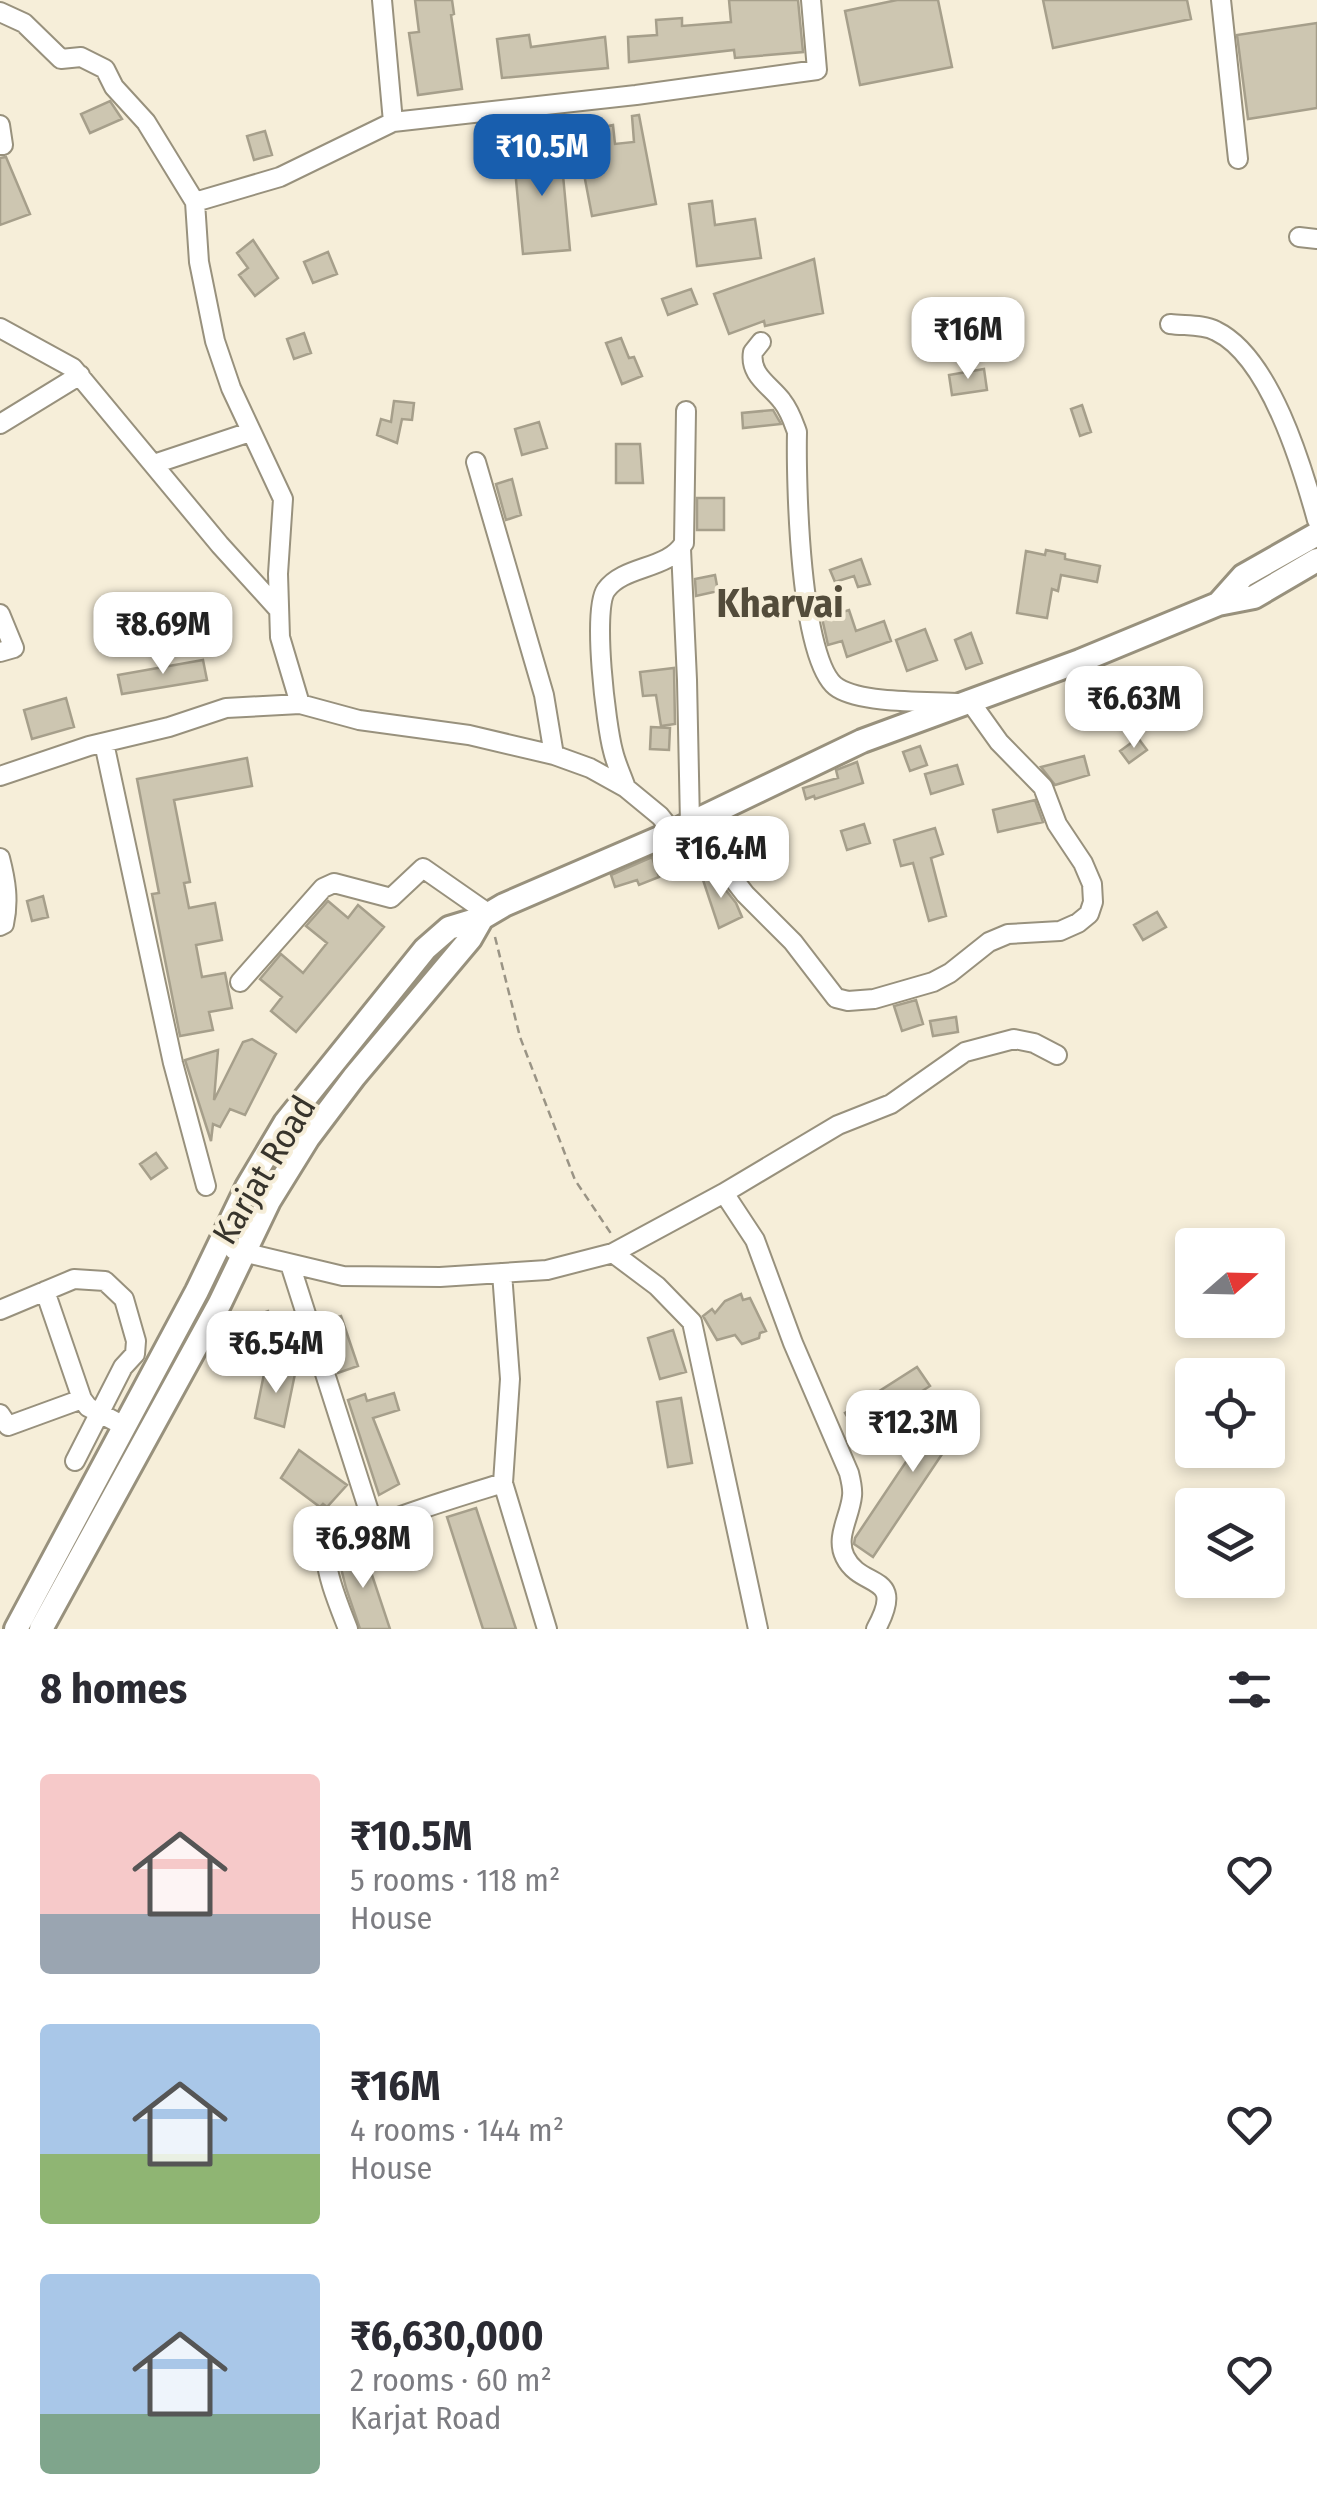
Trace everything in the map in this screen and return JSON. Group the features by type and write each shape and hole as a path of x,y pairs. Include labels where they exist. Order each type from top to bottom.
{"main road":[{"name":"Karjat Road","path":"1218,604 1244,576 1317,534"},
{"name":"Karjat Road","path":"16,1629 247,1187 286,1122 425,949 449,928 486,916 504,904 681,827 862,741 1080,661 1218,604 1254,598 1317,560"},
{"name":"Karjat Road","path":"41,1629 269,1201 308,1138 486,916"}],"street":[{"path":"382,0 392,122"},
{"path":"195,202 280,177 392,122 817,70 811,0"},
{"path":"1221,0 1238,159"},
{"path":"0,12 24,22 61,59 80,58 105,69 114,88 146,122 195,202 199,262 215,340 230,388 283,499 280,637 300,704"},
{"path":"0,125 0,146"},
{"path":"1170,324 1218,332 1236,344 1282,416 1300,458 1317,520"},
{"path":"0,328 51,353 80,375 220,545 279,610"},
{"path":"0,776 226,708 300,704 359,720 468,735 554,755 590,768 681,827 793,942 828,991 848,1001 874,999 932,982 989,942 1008,934 1060,931 1078,924 1089,914 1093,902 1092,884 1082,863 1058,824 1043,787 965,702 870,697 843,692 826,677 802,578 797,432 779,396 755,372 753,352 761,342"},
{"path":"0,424 80,375"},
{"path":"681,827 688,680 680,549 686,534 686,411"},
{"path":"154,464 250,432"},
{"path":"476,462 544,695 554,755"},
{"path":"626,788 609,730 602,670 602,603 606,590 619,580 680,549"},
{"path":"0,614 14,648 0,652"},
{"path":"104,742 161,1011 206,1186"},
{"path":"0,858 7,910 0,926"},
{"path":"240,982 323,888 334,883 391,898 422,868 486,916"},
{"path":"218,1246 344,1276 440,1277 547,1270 618,1250 838,1125 891,1104 965,1052 1014,1039 1034,1043 1057,1056"},
{"path":"724,1193 755,1240 799,1358 849,1473 853,1492 842,1530 842,1548 850,1566 875,1580 884,1591 887,1607 876,1629"},
{"path":"618,1250 692,1322 758,1629"},
{"path":"290,1264 374,1527"},
{"path":"502,1274 510,1379 503,1483 547,1629"},
{"path":"0,1310 74,1279 105,1280 124,1299 136,1341 135,1354 122,1367 76,1461"},
{"path":"44,1292 82,1399 124,1426"},
{"path":"0,1414 8,1426 82,1399"},
{"path":"348,1629 326,1554 330,1546 503,1483"}],"path":[{"path":"486,916 520,1037 575,1180 618,1250"}],"building":[{"path":"415,0 452,0 462,89 418,95 409,33 419,32"},
{"path":"729,0 798,0 803,52 735,58 734,50 629,62 628,37 657,35 656,20 682,18 682,26 731,22"},
{"path":"897,0 938,0 952,67 860,85 845,11"},
{"path":"1043,0 1187,0 1191,19 1053,48"},
{"path":"1317,23 1317,108 1248,119 1237,35"},
{"path":"529,35 531,47 605,37 608,68 502,78 497,39"},
{"path":"110,101 122,119 90,133 81,114"},
{"path":"639,115 656,204 592,216 576,132 613,125 615,144 634,142 632,116"},
{"path":"265,131 272,155 254,160 247,136"},
{"path":"560,143 570,250 523,254 513,148"},
{"path":"6,157 30,214 0,225 0,158"},
{"path":"712,201 715,225 755,219 761,258 697,266 689,204"},
{"path":"253,240 278,278 255,296 239,275 248,268 237,253"},
{"path":"328,252 337,274 313,283 304,262"},
{"path":"814,259 823,313 765,326 764,321 729,334 714,294"},
{"path":"691,289 697,304 668,315 662,299"},
{"path":"304,333 311,353 294,359 287,339"},
{"path":"621,338 642,376 622,384 606,343"},
{"path":"984,369 987,390 952,395 949,375"},
{"path":"394,401 414,403 412,420 402,419 397,443 377,435 381,419 391,422"},
{"path":"1082,405 1091,432 1080,436 1071,409"},
{"path":"773,410 781,424 743,428 742,413"},
{"path":"539,422 547,448 522,455 515,429"},
{"path":"616,444 640,444 643,483 616,483"},
{"path":"512,479 521,515 506,520 496,484"},
{"path":"697,498 724,498 724,530 697,530"},
{"path":"1046,550 1065,554 1065,559 1100,566 1097,582 1061,575 1058,591 1052,589 1047,618 1017,613 1026,551 1045,555"},
{"path":"861,559 870,584 858,587 854,576 835,582 830,570"},
{"path":"715,575 718,591 696,596 695,579"},
{"path":"849,610 856,631 884,621 891,641 847,657 842,641 828,645 822,618"},
{"path":"925,629 937,660 907,671 896,640"},
{"path":"971,633 982,663 966,669 955,640"},
{"path":"203,660 207,680 122,694 118,675"},
{"path":"674,668 675,724 661,726 656,695 643,696 640,672"},
{"path":"66,698 74,727 32,739 24,710"},
{"path":"651,727 670,728 669,750 650,749"},
{"path":"1138,738 1147,750 1129,763 1120,751"},
{"path":"920,746 927,765 910,771 903,752"},
{"path":"1084,756 1089,775 1055,785 1041,767"},
{"path":"247,758 252,786 174,800 190,882 184,883 189,908 215,903 222,940 196,945 202,977 225,973 232,1008 209,1012 213,1030 180,1036 152,894 159,893 137,779"},
{"path":"857,762 863,783 806,799 803,788 838,778 836,770"},
{"path":"957,765 963,784 931,794 925,774"},
{"path":"1035,800 1043,822 998,832 993,810"},
{"path":"864,824 870,843 847,850 841,831"},
{"path":"935,828 943,854 931,858 946,916 929,921 913,863 901,866 894,840"},
{"path":"765,851 774,871 758,879 748,859"},
{"path":"652,857 659,877 639,885 637,880 615,887 611,875"},
{"path":"710,870 742,917 719,928 701,874"},
{"path":"43,896 48,917 32,921 27,901"},
{"path":"328,901 348,918 358,905 384,927 296,1032 271,1011 282,997 260,979 281,954 303,973 327,943 306,926"},
{"path":"1157,912 1166,927 1143,940 1134,925"},
{"path":"916,1000 923,1024 902,1031 894,1006"},
{"path":"956,1017 958,1032 933,1036 930,1021"},
{"path":"252,1039 276,1054 245,1115 230,1109 220,1127 213,1124 211,1141 185,1060 218,1050 214,1100 243,1042"},
{"path":"156,1153 167,1168 151,1179 140,1164"},
{"path":"741,1294 743,1300 750,1298 766,1331 742,1344 735,1335 717,1340 703,1316 712,1309 715,1313 725,1301"},
{"path":"268,1311 277,1334 235,1350 227,1327"},
{"path":"341,1316 358,1366 338,1373 322,1322"},
{"path":"673,1330 686,1372 660,1379 648,1338"},
{"path":"283,1366 296,1369 284,1427 255,1418 265,1369 281,1372"},
{"path":"917,1367 930,1386 857,1433 845,1413"},
{"path":"394,1393 399,1410 373,1418 399,1484 379,1495 348,1400 365,1394 367,1401"},
{"path":"952,1393 973,1408 873,1557 854,1544 855,1538"},
{"path":"681,1398 692,1463 668,1467 657,1402"},
{"path":"299,1450 347,1485 327,1507 320,1507 281,1478"},
{"path":"476,1508 516,1629 483,1629 447,1517"},
{"path":"362,1545 390,1629 360,1629 346,1588 339,1560"}],"district":[{"name":"Kharvai","path":"780,604"}]}
